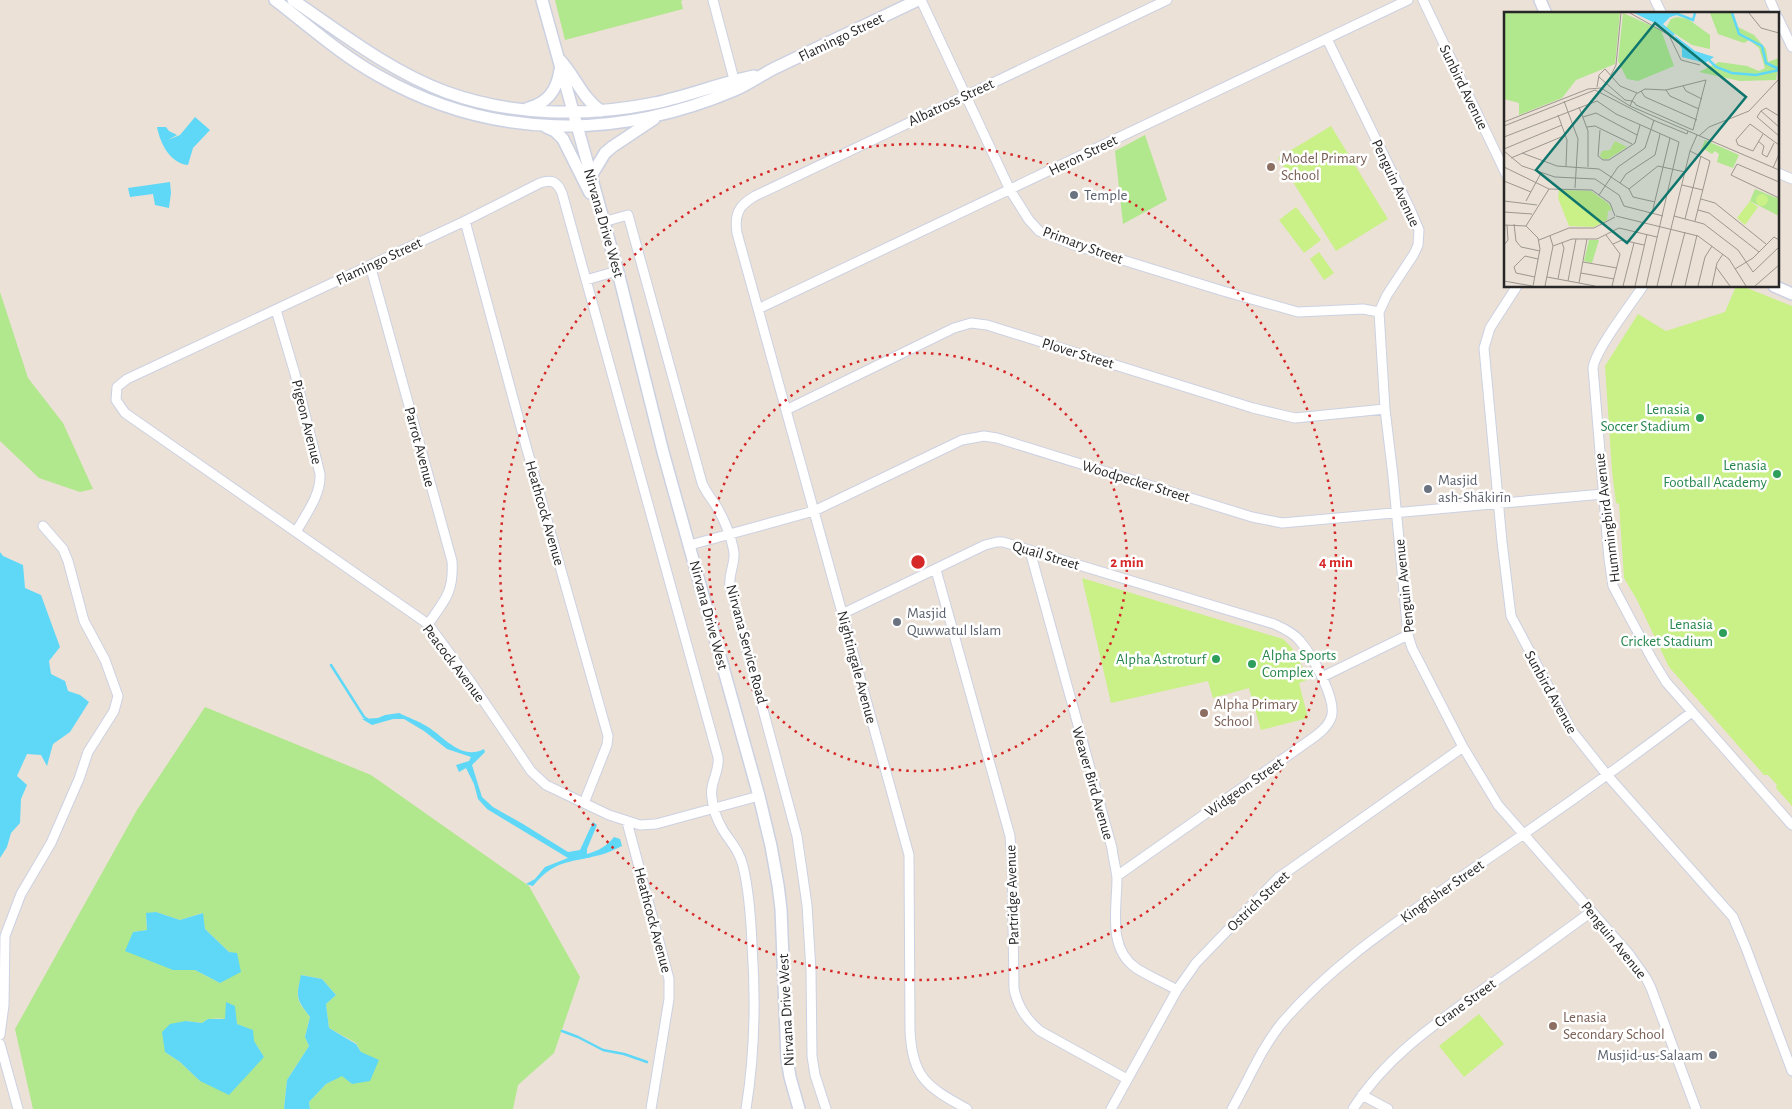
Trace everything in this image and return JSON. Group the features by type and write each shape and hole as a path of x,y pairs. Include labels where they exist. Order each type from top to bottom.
{"main road":[{"name":"Flamingo Street","path":"275,0 351,59 414,94 475,115 520,124 577,127 660,115 764,74 919,0"},
{"name":"Flamingo Street","path":"293,0 385,61 424,82 467,98 521,110 601,111 664,101 736,84"},
{"name":"Nirvana Drive West","path":"542,0 617,271 663,452 759,796 771,846 778,885 787,1059 799,1109"},
{"path":"1540,0 1545,12"},
{"path":"521,110 538,105 549,96 556,87 560,63"},
{"path":"560,63 573,77 590,102 601,111"},
{"path":"591,176 605,153 660,115"},
{"path":"542,126 555,131 563,138 599,210"},
{"path":"1778,288 1792,294"}],"street":[{"path":"713,0 736,84"},
{"name":"Primary Street","path":"919,0 1010,190 1034,226 1045,234 1074,245 1223,291 1298,312 1363,310 1379,312"},
{"name":"Albatross Street","path":"739,208 743,203 755,196 1166,0"},
{"name":"Heron Street","path":"758,309 1408,0"},
{"name":"Sunbird Avenue","path":"1423,0 1504,170"},
{"path":"1656,0 1661,12"},
{"path":"1770,0 1775,12"},
{"path":"1780,22 1792,47"},
{"name":"Penguin Avenue","path":"1327,39 1419,230 1418,245 1414,254 1387,295 1379,312 1385,409 1408,635 1412,648 1462,747 1498,805 1628,954 1646,978 1655,997 1696,1109"},
{"path":"1780,174 1792,178"},
{"name":"Flamingo Street","path":"115,393 117,387 127,379 465,221 540,183 552,181 559,187 562,193 586,280"},
{"name":"Nightingale Avenue","path":"739,208 735,219 737,233 909,855 911,1050 921,1076 938,1093 967,1109"},
{"name":"Nirvana Service Road","path":"603,222 628,215 702,483 719,510 734,554 729,575 730,587 797,836 807,904 812,971 812,1056 815,1075 826,1109"},
{"name":"Heathcock Avenue","path":"465,221 608,736 607,745 584,803"},
{"name":"Parrot Avenue","path":"370,265 452,561 453,576 448,594 428,624"},
{"path":"617,271 586,280 718,757 718,767 711,790 714,809 723,831 740,853 744,869 751,928 756,998 754,1053 746,1109"},
{"name":"Sunbird Avenue","path":"1516,288 1490,328 1484,348 1507,595 1511,616 1565,721 1582,745 1733,917 1790,1060 1792,1071"},
{"name":"Hummingbird Avenue","path":"1642,288 1602,347 1594,363 1593,377 1613,586 1659,673 1792,825"},
{"name":"Pigeon Avenue","path":"276,310 295,374 320,474 320,484 317,493 296,532"},
{"name":"Plover Street","path":"786,410 954,328 971,323 987,325 1286,417 1385,409"},
{"name":"Peacock Avenue","path":"115,393 120,407 125,413 428,624 470,681 531,771 546,785 627,822 640,825 656,824 759,796"},
{"name":"Woodpecker Street","path":"690,545 814,511 962,440 984,436 997,438 1273,522 1292,523 1603,494"},
{"path":"0,1035 4,1005 5,936 21,894 51,843 79,779 88,752 114,711 118,696 105,660 84,621 63,549 43,526"},
{"name":"Quail Street","path":"842,614 985,546 1002,542 1279,626 1300,641 1322,677"},
{"name":"Weaver Bird Avenue","path":"1030,551 1109,839 1117,876 1117,941 1122,951 1136,968 1177,990"},
{"name":"Partridge Avenue","path":"936,570 1010,836 1014,989 1018,1003 1031,1024 1040,1031 1127,1079"},
{"path":"1322,677 1408,635"},
{"name":"Widgeon Street","path":"1117,876 1321,732 1330,722 1333,712 1331,699 1322,677"},
{"name":"Kingfisher Street","path":"1232,1109 1281,1025 1330,974 1359,949 1608,775 1692,712"},
{"name":"Ostrich Street","path":"1111,1109 1177,990 1196,963 1278,878 1462,747"},
{"name":"Heathcock Avenue","path":"627,822 669,979 669,999 651,1109"},
{"name":"Crane Street","path":"1353,1109 1362,1094 1394,1059 1434,1024 1591,912"},
{"path":"0,1044 18,1109"},
{"path":"1362,1094 1388,1109"}],"green space":[{"path":"555,0 683,0 681,1 683,9 565,40"},
{"path":"1331,126 1388,219 1336,251 1278,158"},
{"path":"1145,135 1167,200 1123,224 1115,151"},
{"path":"1296,207 1321,240 1304,253 1279,220"},
{"path":"1319,252 1334,273 1324,280 1310,259"},
{"name":"Lenasia Soccer Stadium","path":"1735,288 1747,288 1792,306 1792,806 1776,788 1777,785 1768,775 1764,775 1669,667 1637,600 1624,578 1619,504 1616,503 1612,471 1605,366 1638,314 1666,331 1725,312"},
{"path":"0,292 28,378 63,423 93,489 80,492 39,478 0,441"},
{"path":"1082,578 1283,639 1292,648 1309,679 1299,683 1308,718 1261,730 1249,688 1213,698 1208,681 1111,703"},
{"path":"205,707 371,775 529,886 580,977 554,1053 518,1085 513,1109 310,1109 309,1102 326,1084 342,1075 352,1084 361,1052 356,1043 329,1028 326,1004 336,995 322,979 302,975 298,988 298,998 310,1017 305,1037 309,1046 287,1080 284,1109 33,1109 15,1029 137,810","holes":["156,912 180,920 202,913 205,929 229,952 220,983 195,970 173,970 133,932 147,930 146,914","208,1019 224,1019 237,1024 252,1039 264,1057 200,1081 180,1062 165,1052 186,1021 202,1023"]},
{"path":"1479,1014 1504,1044 1464,1077 1439,1046"}],"water":[{"path":"195,117 210,130 193,148 188,165 176,160 166,151 157,127 166,127 177,135 168,140 180,135"},
{"path":"170,182 169,208 155,205 153,194 130,197 128,188"},
{"path":"0,552 3,556 23,565 25,588 41,595 60,647 49,661 51,674 65,681 68,691 80,695 89,702 70,732 53,744 47,766 41,755 27,754 17,776 27,785 21,799 20,823 11,833 7,847 0,858"},
{"path":"399,713 425,725 461,750 476,752 484,749 485,752 472,765 482,797 493,807 568,852 580,850 593,822 597,825 587,849 587,854 602,848 614,837 620,839 622,846 603,854 556,866 541,877 533,886 526,884 535,879 545,867 568,858 487,809 478,799 474,784 466,768 459,772 456,765 469,761 471,757 447,749 424,731 404,719 393,719 372,725 362,719 378,718"},
{"path":"156,912 180,920 203,913 205,929 229,952 237,953 241,972 220,983 195,970 173,970 125,951 133,932 147,930 146,913"},
{"path":"301,975 322,979 336,995 326,1004 329,1028 356,1044 361,1052 379,1060 370,1081 352,1084 342,1076 326,1084 309,1102 310,1109 284,1109 287,1080 309,1046 305,1037 310,1017 298,998"},
{"path":"226,1002 235,1006 237,1024 253,1030 254,1041 264,1057 229,1095 200,1081 180,1062 165,1052 162,1032 170,1024 186,1021 202,1023 208,1019 225,1019"}],"waterway":[{"path":"331,665 367,719"},
{"path":"579,858 590,856"},
{"path":"562,1031 603,1050 624,1054 647,1062"}],"place":[{"name":"Model Primary School","path":"1271,167"},
{"name":"Temple","path":"1074,195"},
{"name":"Lenasia Soccer Stadium","path":"1700,418"},
{"name":"Lenasia Football Academy","path":"1777,474"},
{"name":"Masjid ash-Shākirīn","path":"1428,489"},
{"name":"Masjid Quwwatul Islam","path":"897,622"},
{"name":"Lenasia Cricket Stadium","path":"1723,633"},
{"name":"Alpha Astroturf","path":"1216,659"},
{"name":"Alpha Sports Complex","path":"1252,664"},
{"name":"Alpha Primary School","path":"1204,713"},
{"name":"Lenasia Secondary School","path":"1553,1026"},
{"name":"Musjid-us-Salaam","path":"1713,1055"}]}
